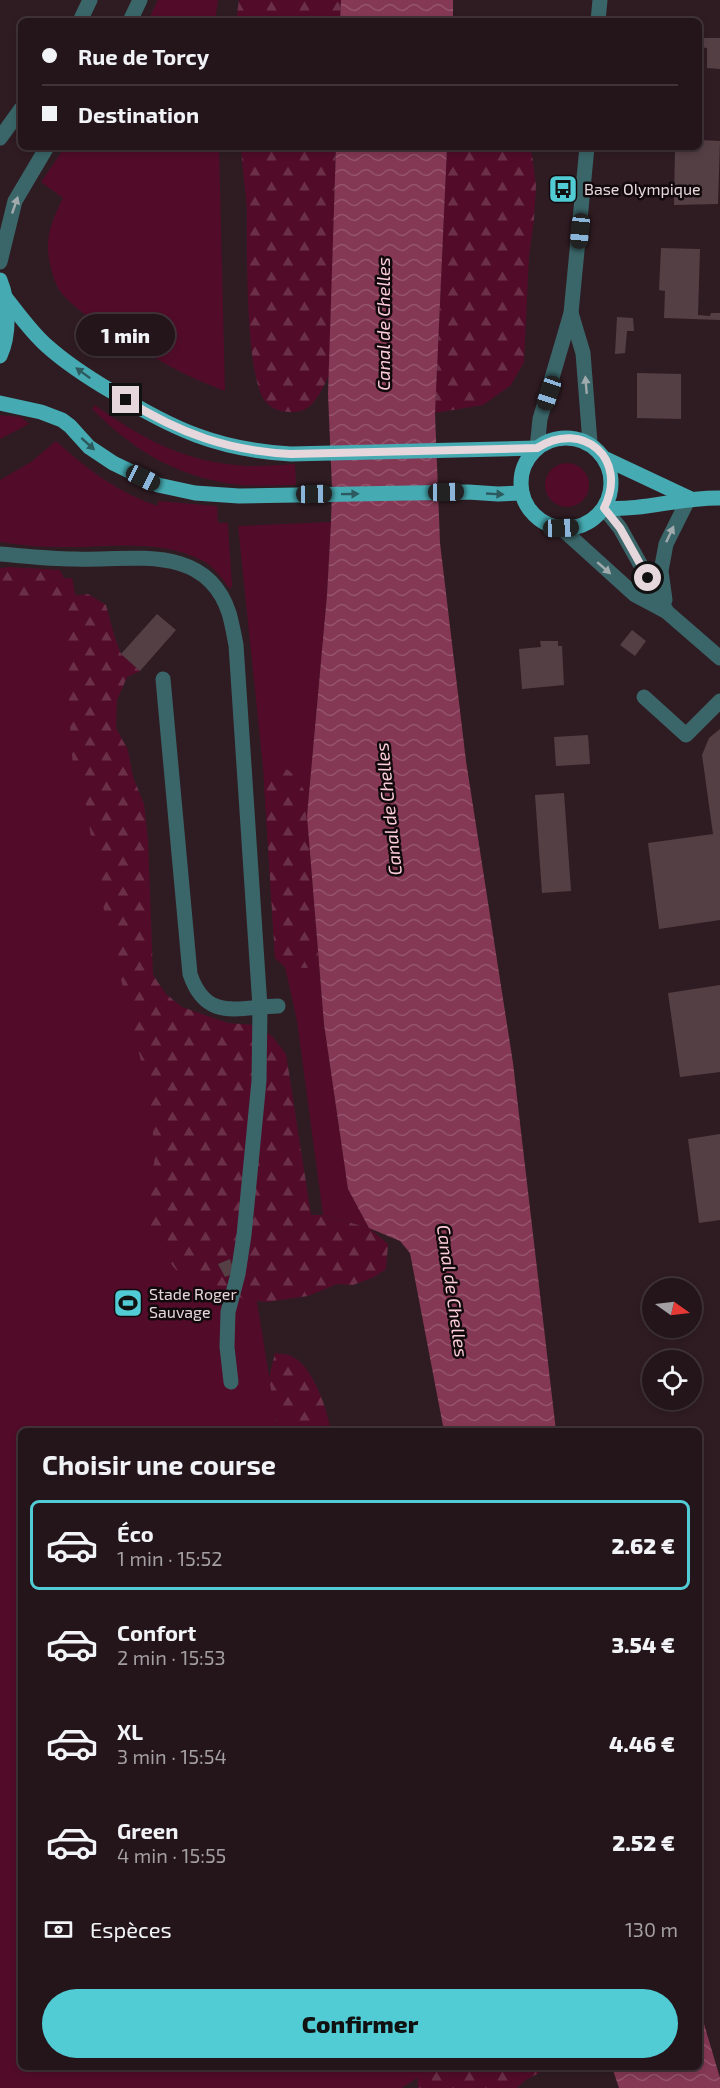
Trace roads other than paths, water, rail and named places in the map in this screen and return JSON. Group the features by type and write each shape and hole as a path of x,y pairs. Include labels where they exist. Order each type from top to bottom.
{"main road":[{"path":"0,280 5,297 7,324 0,356"},
{"path":"5,297 46,346 90,378 161,421 203,439 266,453 291,454 537,448"},
{"path":"0,403 41,412 62,420 89,447 113,463 158,485 195,493 239,496 468,492 522,494"},
{"path":"606,459 612,484 610,496 596,517 585,524 574,528 561,528 548,524 536,517 527,506 522,494 523,469 529,457 537,448 563,437 572,437 590,443 606,459 689,498"},
{"path":"604,508 626,509 689,498 720,498"}],"street":[{"path":"81,18 90,0"},
{"path":"131,18 140,0"},
{"path":"598,18 600,0"},
{"path":"0,138 18,113"},
{"path":"0,262 15,201 45,150"},
{"path":"537,448 540,419 571,313 587,150"},
{"path":"571,313 583,353 590,443"},
{"path":"668,612 661,571 666,544 689,498"},
{"path":"604,508 620,528 668,612"},
{"path":"561,528 635,595 668,612 720,658"},
{"path":"0,554 74,559 153,558 181,563 202,574 218,590 229,612 236,645 260,1007 259,1081 244,1235 238,1274 228,1312 227,1347 231,1382"},
{"path":"164,680 190,974 195,989 210,1005 225,1009 278,1006"},
{"path":"644,697 686,735 720,701"}],"water":[{"path":"341,0 453,0 453,18 340,18"},
{"name":"Canal de Chelles","path":"336,150 447,150 435,413 440,543 466,761 513,1063 556,1428 443,1428 410,1253 400,1241 369,1228 348,1189 324,1024 307,816 327,595 331,522 328,394"},
{"path":"702,2017 720,2078 720,2088 619,2088 613,2070 702,2070"}],"place":[{"name":"Base Olympique","path":"563,189"},
{"name":"Stade Roger Sauvage","path":"128,1303"}]}
